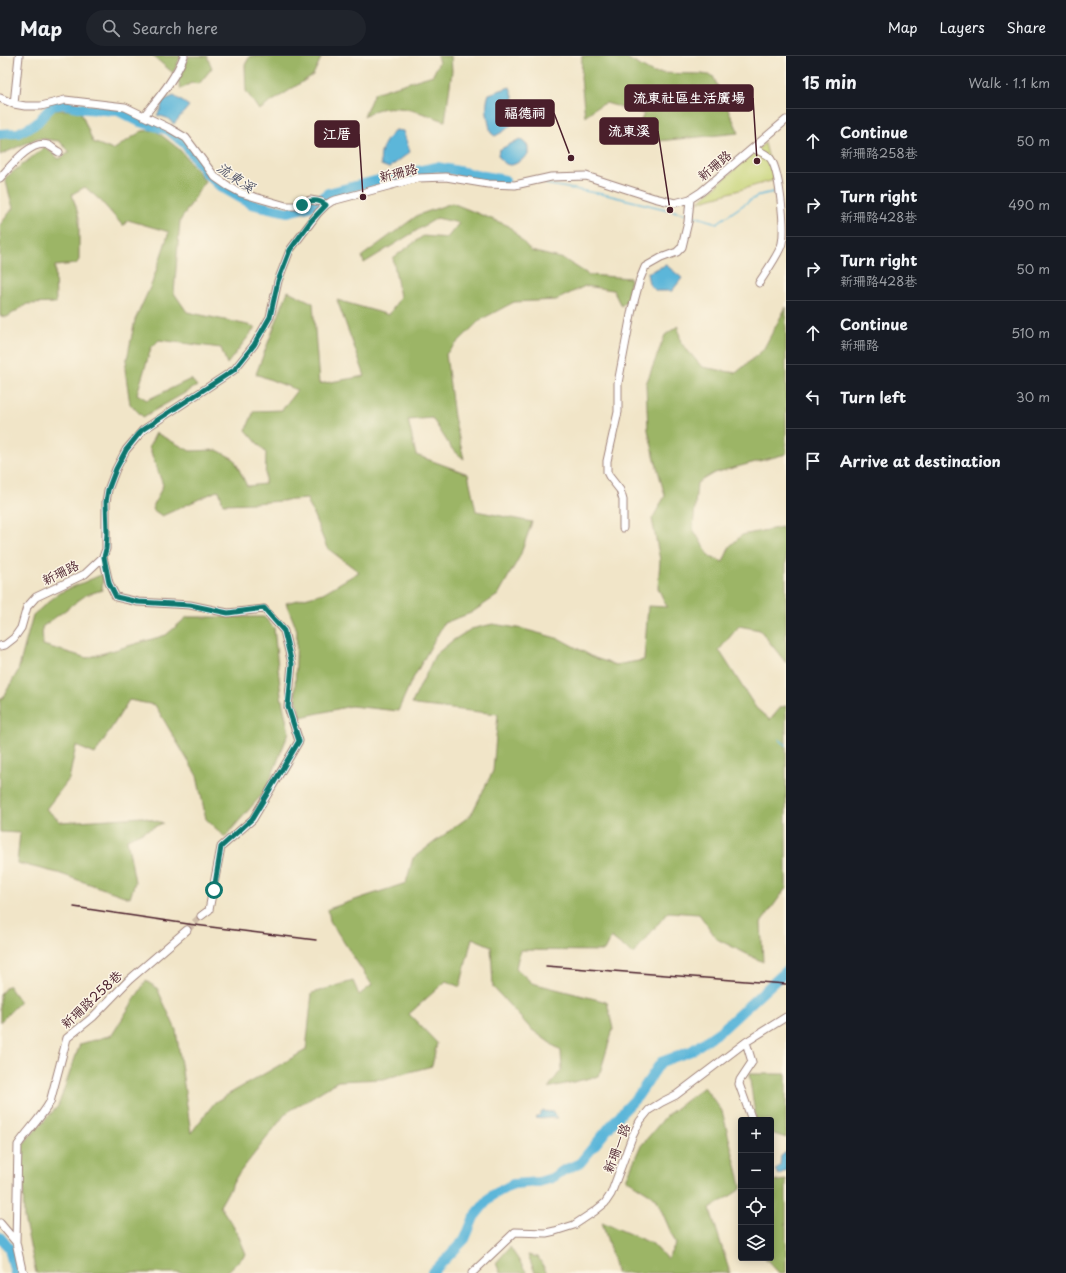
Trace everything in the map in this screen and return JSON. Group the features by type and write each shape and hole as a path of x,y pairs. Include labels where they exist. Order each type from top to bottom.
{"street":[{"path":"14,104 19,56"},
{"path":"144,116 168,86 179,68 184,56"},
{"path":"0,98 14,104 36,106 65,100 125,107 169,128 186,138 215,176 228,186 241,193 286,206 299,206 310,200 321,202"},
{"name":"新珊路","path":"0,646 14,638 21,628 27,607 36,598 85,574 104,557 106,549 106,502 108,490 116,469 126,450 142,430 234,370 254,345 270,317 278,281 290,250 311,221 321,202 332,201 418,178 446,177 488,184 515,185 551,177 586,176 654,198 675,203 690,199 701,192 786,120"},
{"path":"0,178 15,161 33,146 41,144 47,145 59,152"},
{"path":"753,148 770,157 774,166 782,204 782,244 760,283"},
{"path":"623,528 623,500 620,490 608,476 607,461 618,412 618,383 632,309 640,279 645,268 662,258 677,252 682,247 688,222 690,199"},
{"path":"104,557 109,583 116,597 138,602 190,605 228,613 264,608 284,631 292,664 288,707 299,741 252,819 221,847 209,910 201,916"},
{"name":"新珊路258巷","path":"16,1242 18,1145 45,1112 50,1102 67,1038 93,1017 129,980 187,930"},
{"name":"新珊一路","path":"472,1273 515,1232 546,1233 574,1225 605,1203 611,1194 632,1137 640,1121 649,1110 682,1092 746,1042 786,1017"},
{"path":"746,1042 752,1062 739,1084 751,1117"},
{"path":"0,1223 16,1242 24,1273"}],"green space":[{"path":"153,56 181,56 173,73"},
{"path":"189,56 207,56 212,68 199,84 191,83 181,89 178,82"},
{"path":"250,56 322,56 313,75 259,110 246,91 245,65"},
{"path":"437,56 451,56 452,71 445,121 415,111 394,108 384,108 364,116 374,93 433,75 439,62"},
{"path":"582,56 623,56 653,73 702,74 713,76 739,133 648,142 632,138 644,114 606,103 595,108 585,117 581,78"},
{"path":"47,110 80,110 93,142 113,150 142,131 155,130 180,150 205,181 180,221 174,293 187,312 248,325 255,328 227,364 221,348 159,340 151,348 137,394 147,400 191,379 197,386 143,417 130,404 125,369 135,320 152,283 169,232 128,220 123,226 101,201 85,187 72,194 79,217 79,260 76,264 55,266 56,303 27,304 7,317 0,316 0,225 13,208 5,178 45,147 59,159 70,152 59,141 37,138 0,155 0,134 28,126"},
{"path":"765,143 774,180 698,202"},
{"path":"452,203 509,226 531,251 564,259 589,275 630,278 629,299 621,306 613,290 585,286 556,300 514,302 480,320 446,354 454,417 464,459 452,449 432,418 408,420 416,455 468,474 476,511 532,522 520,556 498,595 471,613 444,623 410,684 398,711 351,706 301,717 295,692 297,630 286,603 323,593 359,572 327,548 307,499 223,504 219,490 162,516 152,509 163,485 149,447 156,433 190,451 217,450 234,459 247,486 265,484 266,453 246,430 254,411 282,410 297,390 256,374 288,291 313,303 319,384 365,376 337,300 389,315 400,297 393,258 423,236 447,238 459,223 437,218 364,263 362,256 418,215"},
{"path":"786,307 786,454 714,473 697,483 693,529 710,557 723,562 730,546 742,535 782,527 786,540 786,663 760,630 739,626 719,650 756,708 770,720 781,707 786,706 786,888 761,923 763,962 717,939 699,914 668,912 633,954 611,937 604,951 520,950 516,968 532,983 607,1002 613,1029 599,1076 548,1088 562,1069 561,1051 531,1029 493,987 491,946 472,938 460,987 446,981 409,1014 437,1043 432,1066 383,1079 338,1081 286,1113 237,1176 220,1206 237,1232 246,1254 226,1273 36,1273 24,1218 22,1145 58,1106 80,1044 112,1035 146,981 157,988 176,1030 191,1133 215,1102 306,1050 312,993 353,981 359,995 372,985 330,921 328,909 406,883 413,858 471,815 493,771 498,714 415,705 412,703 435,655 452,641 471,629 493,624 523,629 560,639 595,658 616,665 644,660 648,606 667,607 658,588 660,560 652,519 665,496 648,430 646,384 665,335 678,326 681,343 702,367 736,373 763,350"},
{"path":"103,574 102,590 86,595 42,627 43,645 87,658 166,635 187,617 264,617 274,628 281,696 289,732 266,790 225,837 206,819 197,776 155,705 129,700 95,754 76,746 69,779 46,809 61,822 143,817 163,823 127,839 135,882 130,898 58,873 17,863 20,833 0,832 0,699 2,699 18,671 33,615 59,593"},
{"path":"8,985 20,1002 0,1022 0,994"},
{"path":"749,1074 786,1074 786,1138 774,1134 774,1117 756,1117"},
{"path":"704,1087 722,1111 738,1173 738,1191 710,1209 730,1273 616,1273 602,1222 653,1244 667,1259 676,1244 656,1198 626,1179 640,1147 666,1116"},
{"path":"786,1180 786,1273 779,1273 768,1261 774,1261 774,1182"},
{"path":"510,1247 527,1273 500,1273 496,1263"},
{"path":"528,1255 538,1257 547,1273 535,1273"}],"water":[{"path":"510,87 515,103 516,116 510,126 495,136 491,133 487,114 489,94"},
{"path":"174,96 189,106 174,124 167,118 157,115 161,109 162,101"},
{"path":"395,130 403,131 410,152 389,168 381,165 380,160 382,150 386,142"},
{"path":"520,139 528,146 528,155 512,165 505,163 498,155 499,150"},
{"path":"666,265 682,278 672,291 656,291 649,284 647,273"},
{"path":"543,1111 553,1112 558,1118 536,1118"},
{"path":"786,1152 786,1170 779,1175 775,1170 780,1165 781,1156"}],"waterway":[{"name":"流東溪","path":"0,134 18,133 36,124 52,106 63,104 87,109 118,111 140,122 168,130 185,144 206,173 221,187 251,204 288,212 309,207 328,193 402,174 437,167 505,180"},
{"name":"流東溪","path":"545,184 607,195 686,214"},
{"name":"流東溪","path":"691,215 717,223 760,195 773,192 778,196"},
{"path":"779,739 786,745"},
{"path":"432,1273 465,1239 474,1217 491,1196 513,1184 539,1182 552,1178 564,1170 580,1163 617,1118 638,1096 661,1062 691,1051 723,1029 786,971"},
{"path":"0,1237 9,1248 15,1273"}],"tunnel":[{"path":"187,930 201,916"}],"railway":[{"path":"74,907 195,925 316,940"},
{"path":"546,966 786,984"}],"place":[{"name":"福德祠","path":"571,158"},
{"name":"流東社區生活廣場","path":"757,161"},
{"name":"江厝","path":"363,197"},
{"name":"流東溪","path":"670,210"}],"route":[{"path":"214,890 221,847 252,819 299,741 288,707 292,664 284,631 264,608 228,613 190,605 138,602 116,597 109,583 104,557 107,533 106,502 108,490 116,469 126,450 142,430 234,370 254,345 270,317 278,281 290,250 311,221 326,205 315,200 310,200 302,205"}]}
